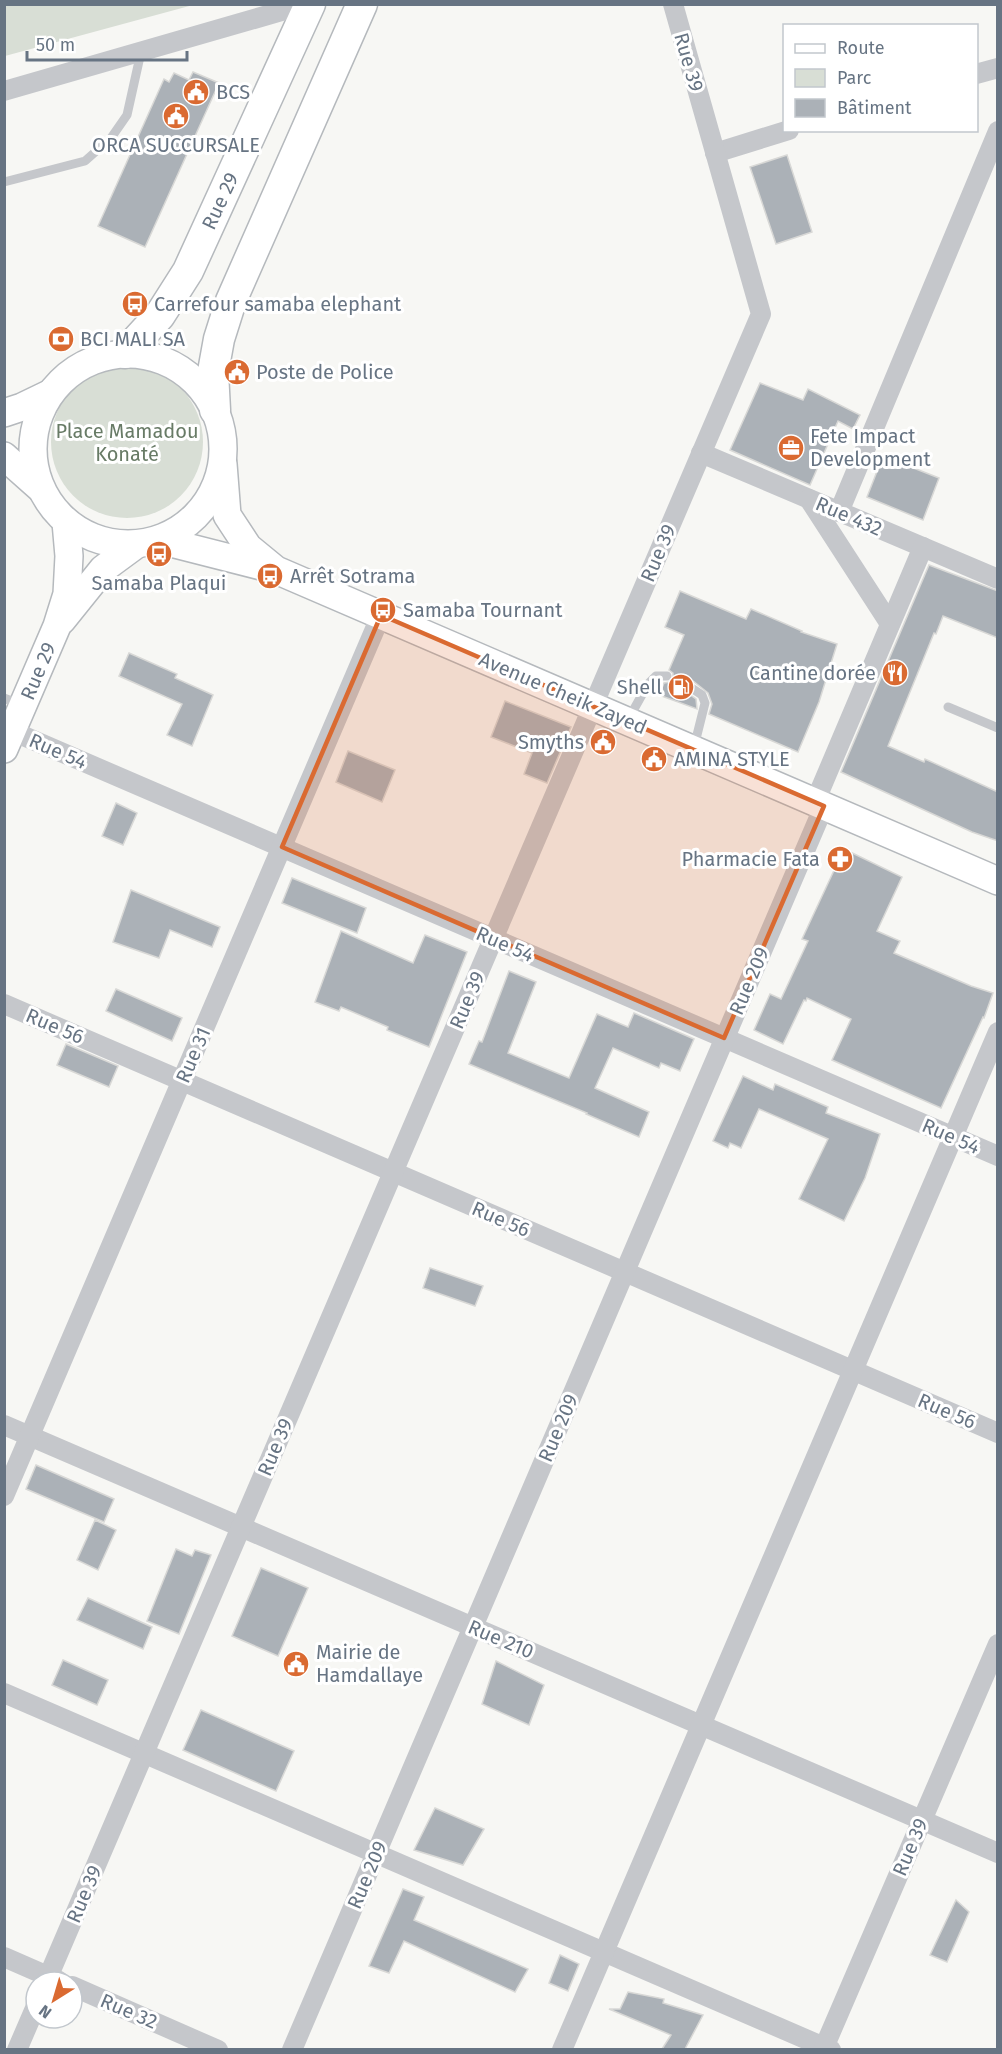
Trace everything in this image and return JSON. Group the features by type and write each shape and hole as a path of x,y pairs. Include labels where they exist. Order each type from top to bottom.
{"main road":[{"path":"148,542 182,528 201,510 215,489 223,464 223,437 215,410 213,372 219,339 231,301 362,4"},
{"name":"Rue 29","path":"125,353 160,315 188,271 311,5"},
{"path":"4,413 22,407 49,393 82,364 125,353 153,357 179,368 200,387 215,410"},
{"path":"40,488 32,456 35,423 49,393"},
{"path":"4,456 40,488 52,507 66,522 100,540 148,542 276,570"},
{"name":"Avenue Cheik Zayed","path":"223,464 227,515 248,547 276,570 998,881"},
{"name":"Rue 29","path":"57,626 67,594 69,556 66,522"},
{"name":"Rue 29","path":"8,740 14,702 57,626 103,569 148,542"}],"street":[{"name":"Rue 39","path":"56,1970 144,1753 761,314 673,4"},
{"path":"4,92 311,5"},
{"path":"978,73 998,68"},
{"path":"839,512 998,131"},
{"path":"715,153 783,132"},
{"name":"Rue 432","path":"701,453 997,578"},
{"path":"808,499 890,624"},
{"name":"Rue 209","path":"292,2049 724,1038 923,547"},
{"name":"Rue 31","path":"4,1496 381,615"},
{"name":"Rue 54","path":"8,740 282,848 998,1156"},
{"name":"Rue 56","path":"4,1004 998,1433"},
{"path":"562,2049 998,1032"},
{"name":"Rue 210","path":"4,1425 998,1853"},
{"name":"Rue 39","path":"826,2048 998,1644"},
{"path":"4,1693 826,2048"},
{"path":"4,1957 31,1970"},
{"name":"Rue 32","path":"84,1991 218,2049"},
{"path":"17,2049 25,2030"}],"lane":[{"path":"4,182 85,160 111,138 127,115 141,52"},
{"path":"628,721 648,684 656,676 667,676"},
{"path":"690,687 702,695 705,703 693,750"},
{"path":"948,707 998,728"}],"highlighted area":[{"path":"381,615 824,806 724,1038 282,847"}],"green space":[{"path":"5,4 193,4 193,5 5,56"},
{"name":"Place Mamadou Konaté","path":"127,366 142,367 156,372 181,388 197,413 202,427 202,457 197,471 181,496 156,512 142,517 127,518 112,517 98,512 73,496 57,471 52,457 51,442 52,427 57,413 73,388 98,372 112,367"}],"building":[{"path":"193,72 219,83 145,247 98,226 164,79 169,82 174,73 189,80"},
{"path":"787,155 812,232 776,244 750,167"},
{"path":"760,383 803,400 808,389 860,415 853,429 838,421 810,485 730,450"},
{"path":"883,456 939,478 923,520 867,497"},
{"path":"929,565 998,591 998,638 943,616 888,746 924,762 925,759 998,792 998,841 972,832 841,772"},
{"path":"680,591 746,619 751,609 801,632 837,644 819,702 798,752 709,714 712,704 708,693 693,681 687,681 683,687 696,699 697,709 659,695 664,683 673,679 673,673 669,670 684,635 665,627"},
{"path":"129,653 177,674 175,678 213,695 192,746 167,735 182,704 119,676"},
{"path":"505,701 571,727 547,783 524,774 532,753 491,737"},
{"path":"348,751 395,770 382,802 336,782"},
{"path":"116,803 137,813 123,845 102,836"},
{"path":"844,849 902,877 877,931 900,941 894,953 993,993 984,1018 941,1108 832,1060 851,1019 807,998 783,1044 754,1030 770,994 781,999 808,941 802,939"},
{"path":"292,878 366,908 357,933 282,903"},
{"path":"131,890 220,927 212,947 170,930 159,958 113,942"},
{"path":"341,931 413,963 425,935 467,952 429,1047 387,1030 388,1027 341,1007 339,1011 315,1002"},
{"path":"509,971 536,982 508,1053 569,1078 597,1014 628,1027 634,1013 694,1039 680,1071 661,1063 659,1068 613,1048 595,1088 649,1112 639,1137 469,1064 479,1041 482,1042"},
{"path":"116,989 182,1018 172,1041 106,1011"},
{"path":"66,1044 118,1066 109,1087 57,1065"},
{"path":"743,1076 773,1090 775,1084 828,1107 826,1113 880,1134 865,1178 844,1221 799,1199 828,1139 759,1109 741,1148 730,1143 728,1148 713,1141"},
{"path":"430,1268 483,1286 475,1306 423,1288"},
{"path":"36,1465 114,1499 104,1522 26,1489"},
{"path":"95,1520 116,1530 98,1570 77,1560"},
{"path":"176,1549 192,1556 195,1550 211,1555 179,1634 147,1621"},
{"path":"261,1568 308,1588 278,1656 232,1636"},
{"path":"88,1598 152,1627 143,1649 77,1620"},
{"path":"63,1660 108,1680 97,1705 52,1685"},
{"path":"496,1661 544,1685 529,1725 482,1704"},
{"path":"201,1710 294,1751 276,1791 183,1750"},
{"path":"435,1808 484,1829 463,1865 414,1850"},
{"path":"403,1889 424,1897 414,1920 528,1969 515,1992 404,1941 389,1973 369,1966"},
{"path":"956,1900 969,1912 947,1962 930,1955"},
{"path":"560,1955 579,1964 568,1991 549,1983"},
{"path":"628,1992 664,1999 663,2003 703,2015 685,2049 662,2049 671,2035 609,2009 620,2009"}],"place":[{"name":"BCS","path":"196,92"},
{"name":"ORCA SUCCURSALE","path":"176,116"},
{"name":"Carrefour samaba elephant","path":"135,304"},
{"name":"BCI MALI SA","path":"61,339"},
{"name":"Poste de Police","path":"237,372"},
{"name":"Fete Impact Development","path":"791,448"},
{"name":"Samaba Plaqui","path":"159,554"},
{"name":"Arrêt Sotrama","path":"270,576"},
{"name":"Samaba Tournant","path":"383,610"},
{"name":"Cantine dorée","path":"895,673"},
{"name":"Shell","path":"681,687"},
{"name":"Smyths","path":"603,742"},
{"name":"AMINA STYLE","path":"654,759"},
{"name":"Pharmacie Fata","path":"840,859"},
{"name":"Mairie de Hamdallaye","path":"296,1664"}]}
